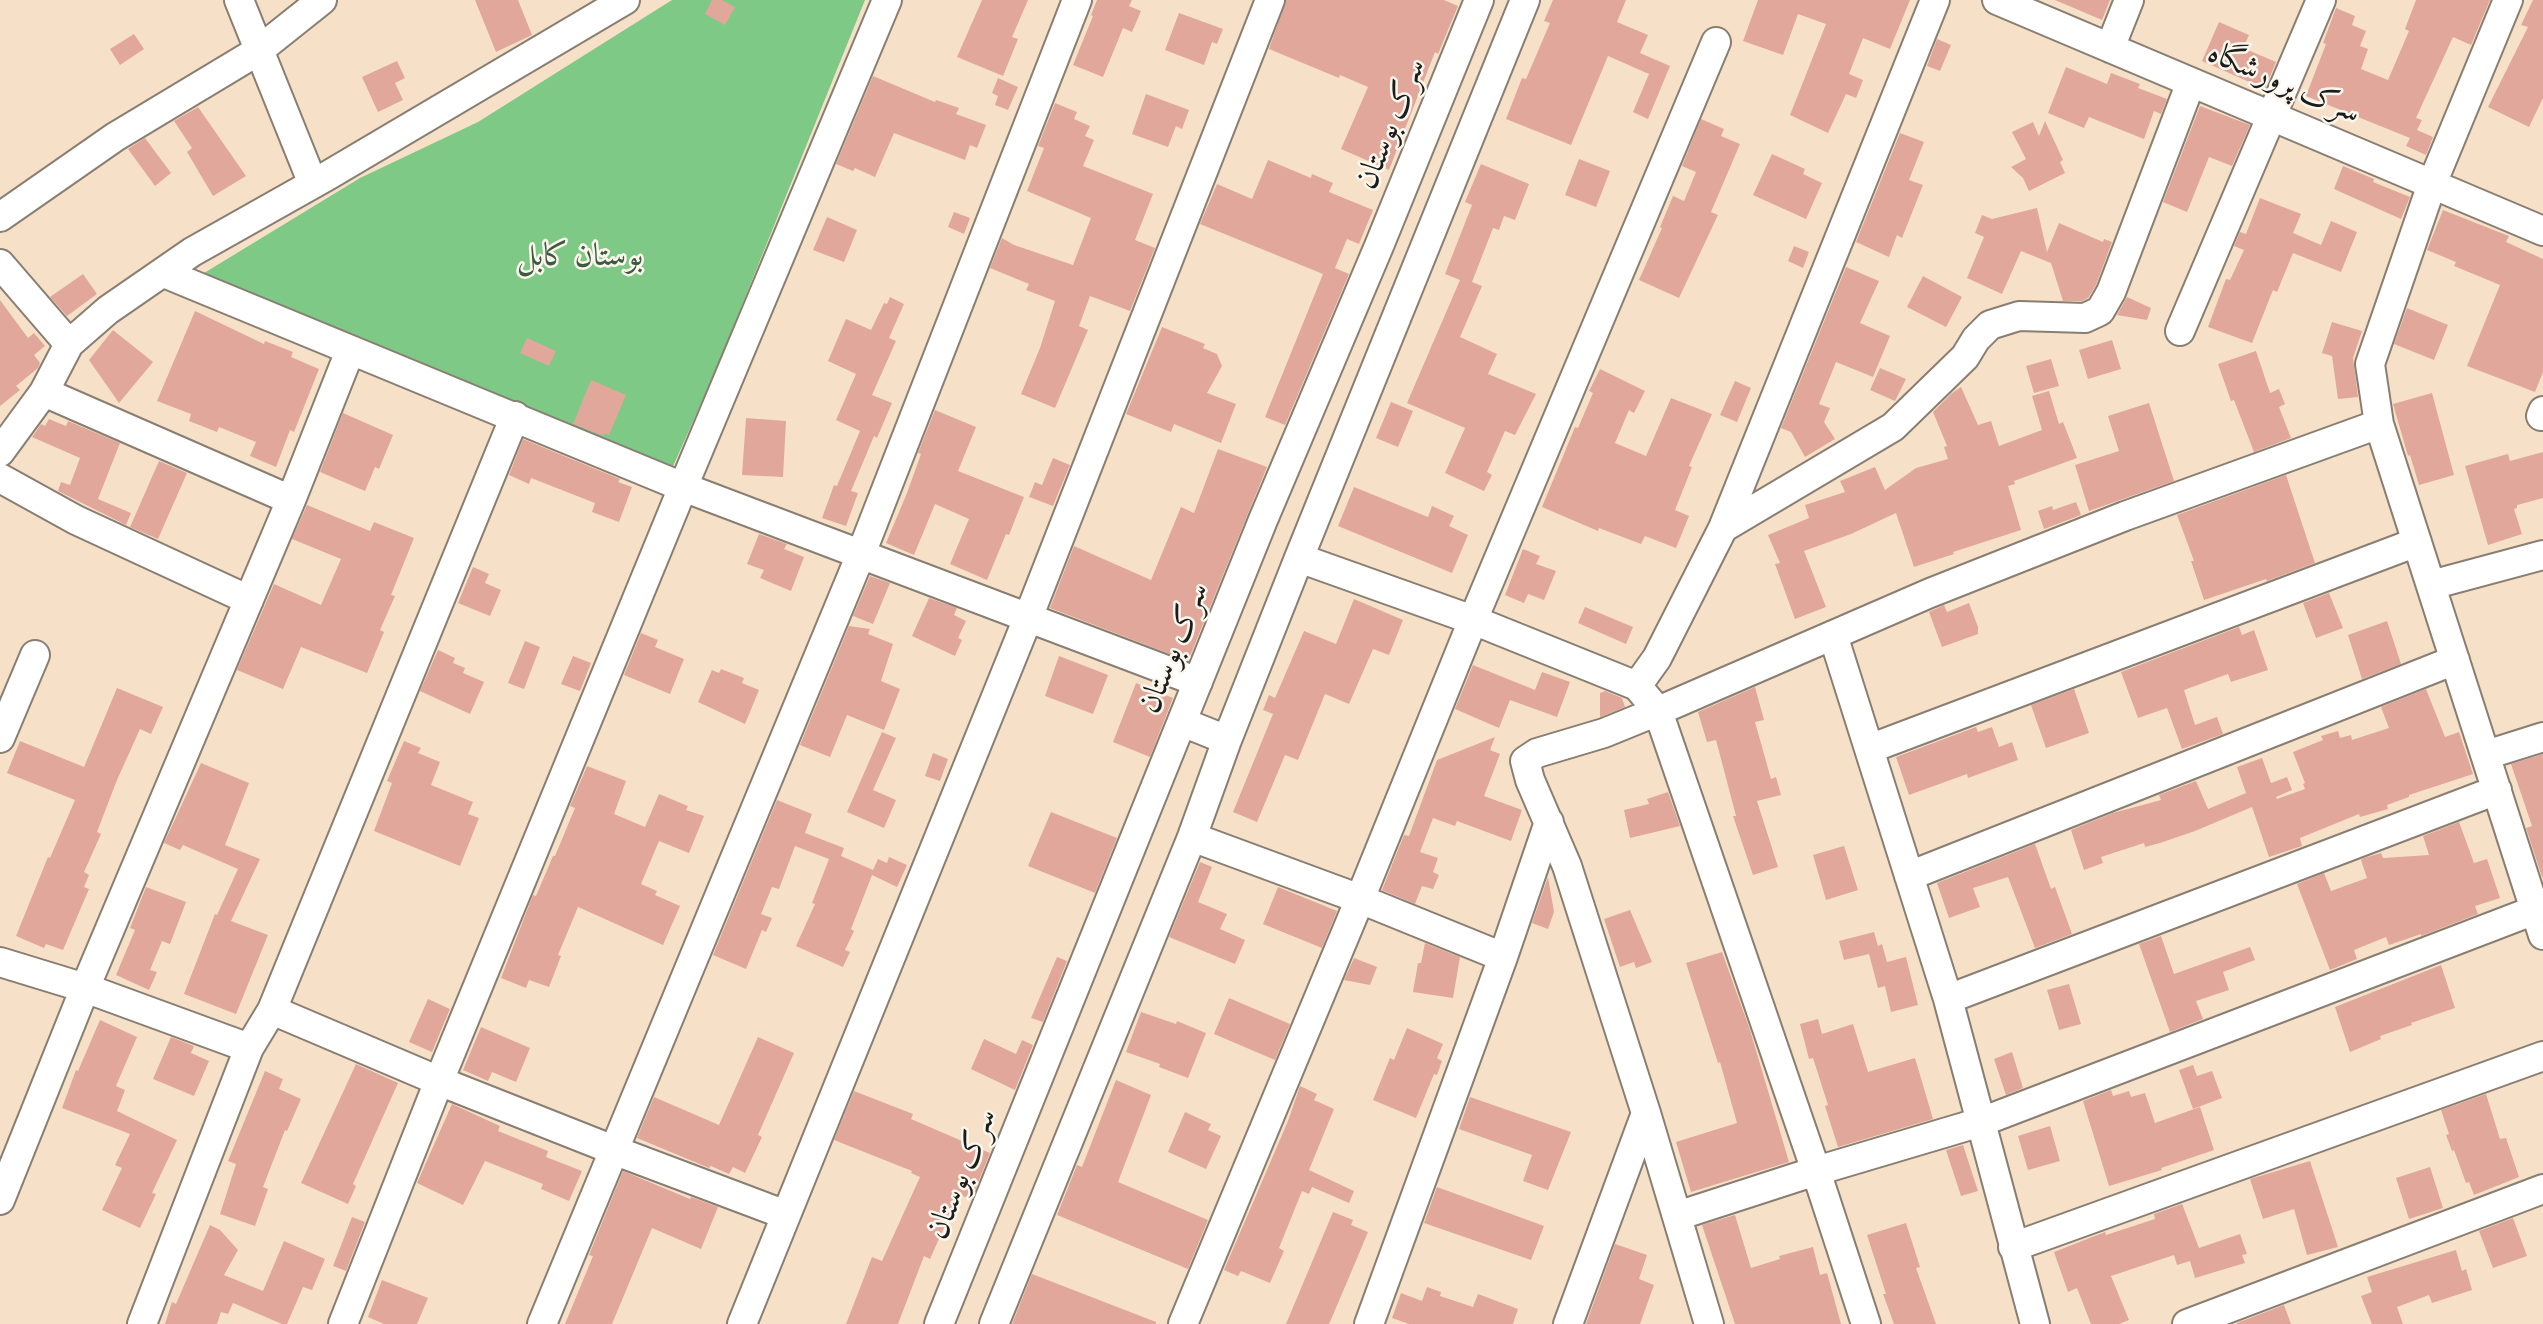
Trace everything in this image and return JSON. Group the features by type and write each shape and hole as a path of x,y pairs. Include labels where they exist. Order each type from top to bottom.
{"street":[{"path":"239,0 313,184"},
{"path":"0,217 115,136 258,51 322,0"},
{"path":"0,452 44,392 69,344 108,310 192,252 625,0"},
{"path":"343,1324 439,1081 682,487 887,0"},
{"path":"542,1324 616,1151 861,554 1077,0"},
{"path":"742,1324 1028,618 1270,0"},
{"name":"سرک بوستان","path":"939,1324 1198,682 1479,0"},
{"path":"994,1324 1192,837 1298,558 1525,0"},
{"path":"1637,686 1657,658 1723,528 1935,0"},
{"name":"سرک پرورشگاه","path":"1997,0 2543,231"},
{"path":"2110,48 2129,0"},
{"path":"2180,331 2321,0"},
{"path":"1677,1216 1981,1122 2539,922 2379,424 2370,364 2432,184 2508,0"},
{"path":"1183,1324 1473,620 1716,42"},
{"path":"1723,528 1893,427 1965,357 1976,339 1990,325 2019,316 2085,318 2100,311 2110,292 2191,82"},
{"path":"0,264 69,344"},
{"path":"164,273 682,487 1198,682"},
{"path":"0,1200 85,988 291,500 350,351"},
{"path":"44,392 291,500"},
{"path":"142,1324 249,1048 272,1010 515,416"},
{"path":"1709,1324 1646,1113 1567,866 1530,780 1525,761 1537,753 1604,733 1658,711 1930,593 2125,516 2379,424"},
{"path":"0,478 76,520 249,600"},
{"path":"1869,749 2417,542"},
{"path":"2431,585 2543,555"},
{"path":"1298,558 1473,620 1637,686 1658,711 1866,1324"},
{"path":"1833,635 1948,999 2035,1324"},
{"path":"0,738 35,655"},
{"path":"1909,876 2455,660"},
{"path":"1182,722 1227,740"},
{"path":"2486,755 2543,737"},
{"path":"1948,999 2497,790"},
{"path":"1369,1324 1503,957 1549,822"},
{"path":"1192,837 1360,899 1503,957"},
{"path":"0,962 85,988 249,1048"},
{"path":"272,1010 439,1081 786,1215"},
{"path":"2013,1247 2543,1056"},
{"path":"1568,1324 1646,1113"},
{"path":"2187,1324 2543,1189"}],"green space":[{"name":"بوستان کابل","path":"672,0 865,0 715,372 670,473 191,281 360,178 478,122"}],"building":[{"path":"475,0 518,0 532,35 496,52"},
{"path":"712,0 722,0 735,7 725,25 705,14"},
{"path":"982,0 1028,0 1012,37 1018,39 1003,76 957,57"},
{"path":"1097,0 1132,0 1129,6 1141,11 1132,32 1123,28 1103,77 1073,65"},
{"path":"1286,0 1444,0 1458,6 1438,54 1435,52 1389,170 1341,149 1368,87 1269,49"},
{"path":"1553,0 1626,0 1617,22 1648,35 1640,53 1670,66 1648,119 1633,112 1649,74 1608,56 1571,145 1506,119 1522,78 1526,79 1550,23 1544,21"},
{"path":"1758,0 1910,0 1890,49 1863,38 1849,74 1863,80 1856,98 1846,94 1828,133 1790,115 1826,24 1798,14 1783,55 1743,41"},
{"path":"2055,0 2110,0 2102,20"},
{"path":"2416,0 2490,0 2471,45 2453,37 2416,118 2422,120 2417,130 2433,137 2426,155 2406,146 2410,138 2306,96 2326,44 2323,43 2336,8 2355,16 2352,25 2366,31 2360,46 2368,49 2361,69 2388,80 2409,31 2405,29"},
{"path":"2533,0 2543,0 2543,98 2529,127 2488,107 2528,27 2521,25"},
{"path":"1179,13 1223,29 1217,44 1212,42 1204,65 1165,50"},
{"path":"2219,22 2249,35 2243,48 2276,62 2265,89 2202,61"},
{"path":"134,34 144,49 120,65 110,49"},
{"path":"1937,39 1951,45 1940,71 1927,66"},
{"path":"397,61 405,78 395,83 403,100 378,112 362,77"},
{"path":"2066,67 2107,84 2111,73 2140,84 2138,88 2167,99 2161,114 2154,111 2144,139 2089,117 2084,128 2048,113"},
{"path":"873,76 935,102 936,100 959,108 956,114 986,125 977,148 970,145 965,160 894,133 875,177 855,168 853,171 836,164"},
{"path":"998,78 1018,87 1008,110 995,105 998,96 992,93"},
{"path":"1146,94 1189,110 1182,129 1176,126 1168,147 1132,134"},
{"path":"1055,103 1077,112 1074,119 1090,126 1085,136 1094,140 1083,166 1153,194 1135,240 1155,248 1130,311 1090,296 1079,326 1088,330 1055,408 1021,394 1055,301 1026,290 1029,284 990,268 1002,238 1014,245 1073,265 1091,218 1027,191 1044,148 1038,146"},
{"path":"2200,106 2250,125 2232,166 2209,157 2187,212 2163,202"},
{"path":"198,107 246,176 213,196 187,152 192,148 174,121"},
{"path":"1701,119 1724,129 1721,136 1740,144 1711,212 1718,215 1679,298 1639,280 1673,196 1684,201 1696,172 1682,166"},
{"path":"2045,121 2063,160 2060,162 2065,173 2029,191 2023,178 2011,167 2026,159 2012,132 2033,122 2039,136"},
{"path":"1900,133 1924,142 1909,180 1923,185 1902,238 1897,235 1889,257 1856,242"},
{"path":"145,138 171,173 155,186 128,149"},
{"path":"1772,154 1805,169 1803,174 1822,183 1806,219 1753,195"},
{"path":"1579,159 1610,171 1596,207 1565,195"},
{"path":"1268,160 1311,178 1312,174 1333,183 1329,192 1373,210 1359,244 1347,239 1335,268 1349,274 1285,425 1265,417 1323,274 1200,224 1217,184 1252,199"},
{"path":"1481,164 1529,184 1515,220 1504,216 1499,230 1493,228 1472,282 1482,286 1460,337 1497,354 1488,374 1536,394 1515,435 1505,431 1487,472 1492,475 1484,491 1445,473 1465,428 1407,403 1460,280 1445,274 1472,205 1465,202"},
{"path":"2343,166 2410,197 2401,219 2334,189"},
{"path":"2260,198 2301,214 2293,233 2321,245 2331,221 2357,232 2341,272 2293,253 2277,292 2273,290 2252,343 2208,327 2226,279 2230,280 2244,250 2234,246 2240,232 2246,234"},
{"path":"2037,208 2047,252 2059,223 2103,242 2104,239 2112,242 2096,285 2088,298 2082,301 2063,301 2051,263 2021,251 2002,294 1967,278 1984,237 1975,233 1982,215 1992,219"},
{"path":"2443,210 2509,236 2506,242 2543,259 2543,372 2535,392 2467,366 2500,285 2454,266 2456,262 2427,250"},
{"path":"954,212 970,218 964,234 948,227"},
{"path":"827,217 857,230 844,262 813,250"},
{"path":"1794,246 1809,252 1803,268 1788,261"},
{"path":"1846,267 1879,281 1860,323 1890,336 1873,377 1836,362 1819,404 1830,408 1824,422 1835,439 1805,457 1791,432 1781,428"},
{"path":"83,274 97,294 67,316 50,297"},
{"path":"1923,276 1962,297 1946,327 1907,307"},
{"path":"890,297 904,304 889,338 896,341 872,395 892,403 877,438 874,436 851,491 858,493 846,526 822,518 834,485 837,486 860,431 836,420 856,374 828,361 846,319 871,330 884,303 887,304"},
{"path":"2127,297 2151,308 2147,320 2117,315"},
{"path":"0,300 28,338 34,333 45,346 34,355 40,363 38,368 16,386 20,390 0,406"},
{"path":"2407,308 2448,325 2434,360 2394,344"},
{"path":"195,311 264,344 265,341 293,352 291,357 319,369 294,432 290,430 276,467 250,456 256,442 219,427 217,432 189,421 191,414 157,401"},
{"path":"2332,322 2362,331 2353,358 2358,397 2338,399 2332,356 2322,353"},
{"path":"1162,327 1205,344 1203,348 1217,354 1222,366 1207,393 1236,404 1221,443 1174,424 1171,432 1126,414"},
{"path":"113,330 153,362 119,403 89,360"},
{"path":"527,338 556,351 549,366 520,353"},
{"path":"2112,340 2121,369 2088,379 2079,350"},
{"path":"2256,351 2270,393 2279,389 2285,404 2279,407 2291,438 2254,452 2218,364"},
{"path":"2051,359 2059,386 2034,393 2026,366"},
{"path":"1880,368 1906,379 1895,401 1870,390"},
{"path":"1600,369 1645,391 1634,413 1629,410 1615,443 1646,456 1671,398 1712,414 1689,466 1692,467 1675,510 1689,516 1676,548 1645,536 1641,544 1599,528 1598,531 1542,507 1575,427 1578,428 1593,393 1589,391"},
{"path":"591,380 626,395 609,435 605,433 604,436 573,424"},
{"path":"1735,381 1751,388 1737,422 1720,415"},
{"path":"1961,387 1978,425 1991,421 1999,446 2042,430 2032,396 2049,391 2059,424 2063,422 2077,458 2014,481 2015,484 2008,486 2021,530 1953,552 1954,554 1914,567 1896,513 1851,534 1804,551 1826,607 1795,619 1775,564 1780,563 1768,535 1809,518 1805,505 1845,492 1840,481 1875,467 1885,490 1916,468 1948,459 1944,447 1947,446 1933,412"},
{"path":"2432,393 2454,475 2419,485 2393,404"},
{"path":"1391,402 1413,411 1398,447 1376,438"},
{"path":"2149,403 2174,481 2089,511 2075,465 2119,451 2108,416"},
{"path":"935,410 976,427 958,471 1024,497 987,580 950,564 969,519 935,504 914,555 886,543 907,493 921,454 918,453"},
{"path":"343,413 393,435 379,469 375,467 365,491 320,472"},
{"path":"746,418 786,421 783,477 742,475"},
{"path":"49,419 66,426 68,421 120,443 98,499 131,513 126,525 58,491 61,482 70,485 80,458 32,437 41,424 45,426"},
{"path":"523,439 620,479 618,482 632,487 619,522 592,512 595,503 531,478 529,484 509,475"},
{"path":"1218,449 1267,467 1188,661 1050,608 1074,546 1151,580 1181,507 1194,513"},
{"path":"2543,452 2543,498 2517,505 2514,509 2522,534 2488,545 2465,466 2508,454 2510,461"},
{"path":"1053,458 1070,465 1053,506 1029,497 1035,482 1042,485"},
{"path":"159,461 187,473 158,539 130,527"},
{"path":"2286,475 2315,563 2204,600 2191,561 2194,561 2177,515"},
{"path":"1354,487 1428,517 1432,506 1454,516 1449,526 1468,535 1452,573 1338,526"},
{"path":"2076,502 2081,515 2044,529 2038,511 2052,506 2053,510"},
{"path":"307,505 370,531 374,522 414,538 391,595 395,596 380,630 384,632 367,673 301,647 283,689 237,670 274,584 321,605 341,559 292,539"},
{"path":"759,534 787,544 784,549 804,557 791,591 760,578 764,570 747,564"},
{"path":"1523,549 1540,556 1536,564 1556,571 1544,600 1528,594 1524,603 1505,595"},
{"path":"473,567 489,574 485,583 501,590 490,616 458,603"},
{"path":"870,576 890,583 873,624 853,616"},
{"path":"2329,593 2343,628 2316,638 2303,603"},
{"path":"929,598 957,608 954,615 966,621 958,638 962,640 955,656 912,636"},
{"path":"1354,599 1403,620 1389,655 1373,649 1349,704 1325,694 1298,760 1285,755 1257,822 1233,812 1273,714 1263,710 1269,695 1275,698 1304,631 1336,644"},
{"path":"1969,603 1978,634 1942,647 1929,612 1944,605 1947,612"},
{"path":"1585,607 1633,627 1626,644 1578,623"},
{"path":"2387,621 2401,664 2362,679 2348,635"},
{"path":"849,626 870,629 868,634 893,644 881,681 900,689 884,730 847,715 830,757 800,745"},
{"path":"2239,627 2242,635 2254,630 2268,670 2231,682 2228,674 2184,690 2195,725 2217,717 2223,734 2182,749 2167,708 2138,718 2121,672"},
{"path":"641,633 658,640 655,647 684,659 670,694 624,675"},
{"path":"525,641 540,647 524,689 508,683"},
{"path":"438,650 455,658 453,663 465,668 463,673 484,682 470,714 420,691"},
{"path":"573,656 591,663 580,691 561,684"},
{"path":"1059,656 1108,675 1093,714 1045,696"},
{"path":"1473,665 1535,690 1542,672 1570,682 1557,717 1510,700 1499,728 1455,709"},
{"path":"721,669 744,678 742,683 759,690 745,724 698,702 712,670 719,673"},
{"path":"1136,683 1173,698 1150,757 1113,742"},
{"path":"1755,687 1764,720 1755,722 1771,779 1776,777 1781,795 1757,801 1778,867 1753,875 1733,816 1736,816 1716,740 1707,742 1698,712"},
{"path":"117,688 163,707 151,734 140,729 117,780 97,832 101,834 84,872 89,875 84,887 89,889 63,950 46,944 44,948 16,936 75,800 7,773 20,741 84,767"},
{"path":"2074,689 2089,733 2046,748 2031,705"},
{"path":"2426,689 2445,737 2459,732 2473,774 2409,795 2387,805 2388,809 2360,817 2359,814 2300,838 2302,846 2269,857 2252,807 2160,843 2145,847 2144,843 2101,857 2103,863 2084,870 2071,830 2113,813 2161,800 2159,795 2196,781 2208,809 2246,793 2237,767 2262,758 2271,783 2287,777 2292,790 2276,797 2277,799 2305,789 2293,752 2323,740 2321,736 2338,731 2340,738 2351,735 2352,740 2389,728 2381,707"},
{"path":"1605,691 1622,698 1625,707 1600,717 1600,693"},
{"path":"1976,727 1978,732 1992,727 1999,747 2012,742 2018,760 1968,778 1967,774 1909,795 1896,757"},
{"path":"882,732 896,738 873,790 896,800 884,828 847,812"},
{"path":"1495,737 1490,750 1500,754 1484,796 1522,810 1511,841 1457,821 1455,826 1433,818 1420,852 1438,858 1433,872 1439,875 1433,889 1422,886 1415,904 1382,890 1404,835 1409,836 1437,760"},
{"path":"404,741 421,748 418,753 440,762 431,785 473,802 468,814 479,818 460,866 374,831 392,783 387,781"},
{"path":"933,753 948,759 940,781 925,776"},
{"path":"2543,754 2542,877 2526,828 2532,826 2511,764"},
{"path":"201,763 249,783 225,845 260,859 231,921 268,935 236,1014 184,994 215,914 217,915 238,869 183,845 180,850 164,843"},
{"path":"587,766 626,781 614,814 645,827 659,794 688,806 686,810 704,816 689,853 659,841 641,884 657,891 655,895 680,906 663,945 578,907 558,955 561,956 549,987 529,980 526,988 501,978 533,895 536,896 575,808 570,806"},
{"path":"1668,792 1680,826 1630,838 1624,810 1649,804 1647,799"},
{"path":"777,800 812,814 805,833 844,848 841,856 873,870 878,859 887,863 889,857 907,865 897,887 872,875 851,929 854,931 845,950 850,952 843,967 796,946 815,904 812,903 829,859 795,846 779,889 772,887 761,914 772,918 766,932 762,930 746,969 713,955"},
{"path":"1051,812 1117,838 1095,893 1028,866"},
{"path":"2459,822 2474,863 2487,859 2500,898 2475,906 2478,914 2421,936 2389,945 2386,937 2354,950 2357,959 2330,970 2297,884 2324,873 2331,891 2367,878 2361,860 2364,858 2381,853 2383,858 2429,855 2423,836"},
{"path":"2035,844 2051,889 2055,887 2072,934 2035,948 2008,877 1973,888 1980,907 1949,918 1937,883"},
{"path":"1844,846 1858,890 1826,900 1813,855"},
{"path":"1200,862 1212,867 1198,902 1227,914 1220,929 1245,940 1235,964 1169,937"},
{"path":"1548,877 1554,912 1548,929 1532,923"},
{"path":"146,887 186,902 170,944 162,941 150,970 157,972 149,990 116,975 135,930 130,928"},
{"path":"1278,887 1337,911 1322,948 1263,924"},
{"path":"1630,910 1652,962 1636,968 1634,962 1620,967 1604,919"},
{"path":"1874,932 1878,946 1882,944 1887,962 1906,957 1918,1005 1891,1012 1885,986 1878,988 1869,954 1844,960 1839,941"},
{"path":"2161,936 2174,974 2250,947 2255,960 2223,972 2229,990 2196,1001 2203,1019 2170,1032 2139,944"},
{"path":"1425,943 1460,957 1453,998 1413,992"},
{"path":"1722,952 1750,1030 1789,1162 1691,1192 1676,1142 1737,1123 1720,1062 1718,1063 1686,963"},
{"path":"1057,957 1067,961 1043,1022 1031,1018"},
{"path":"1354,958 1377,967 1370,985 1344,980"},
{"path":"2441,965 2455,1008 2411,1023 2412,1025 2380,1036 2381,1039 2350,1052 2335,1007"},
{"path":"2069,984 2081,1024 2059,1030 2047,990"},
{"path":"1229,998 1290,1024 1275,1060 1214,1034"},
{"path":"428,999 450,1009 432,1052 409,1042"},
{"path":"1141,1012 1176,1024 1177,1021 1206,1033 1188,1078 1126,1052"},
{"path":"1818,1019 1822,1034 1853,1024 1868,1072 1915,1058 1933,1119 1838,1147 1825,1106 1828,1105 1813,1058 1809,1059 1800,1024"},
{"path":"100,1020 137,1037 116,1086 125,1090 117,1111 177,1140 152,1193 156,1194 140,1228 102,1210 122,1168 115,1165 130,1134 62,1108 76,1070 78,1071"},
{"path":"481,1027 530,1048 516,1082 492,1072 488,1081 463,1070"},
{"path":"1407,1028 1443,1044 1437,1058 1442,1061 1437,1075 1434,1074 1416,1118 1373,1100 1390,1058 1394,1060"},
{"path":"171,1037 194,1046 191,1053 209,1061 194,1096 153,1079"},
{"path":"758,1037 794,1053 758,1135 762,1137 745,1173 733,1167 729,1174 711,1166 709,1168 637,1138 654,1097 719,1125"},
{"path":"984,1039 1016,1054 1022,1040 1033,1045 1015,1090 971,1069"},
{"path":"2012,1052 2023,1088 2006,1095 1994,1059"},
{"path":"356,1064 398,1083 353,1184 356,1186 348,1204 301,1183"},
{"path":"2193,1065 2197,1076 2212,1071 2222,1098 2193,1109 2179,1070"},
{"path":"265,1071 283,1079 279,1089 301,1099 287,1131 285,1130 263,1187 268,1189 255,1226 220,1214 236,1164 228,1161"},
{"path":"1116,1080 1151,1095 1118,1182 1208,1220 1188,1269 1057,1215 1077,1165 1082,1167"},
{"path":"1300,1086 1317,1094 1314,1100 1334,1109 1309,1170 1354,1191 1349,1203 1312,1187 1309,1194 1302,1191 1279,1248 1284,1251 1270,1283 1241,1271 1238,1276 1224,1270 1288,1121"},
{"path":"2111,1090 2113,1096 2129,1091 2131,1097 2145,1093 2155,1123 2200,1107 2214,1150 2109,1186 2083,1101"},
{"path":"854,1091 913,1114 911,1119 990,1153 971,1200 959,1194 930,1259 924,1256 898,1324 846,1324 872,1257 882,1261 920,1177 911,1173 912,1171 834,1140"},
{"path":"2486,1094 2500,1139 2506,1138 2519,1177 2474,1195 2469,1182 2466,1183 2454,1150 2452,1151 2441,1110"},
{"path":"1470,1097 1571,1132 1548,1190 1523,1181 1532,1155 1459,1129"},
{"path":"452,1104 500,1126 498,1131 548,1151 546,1157 582,1171 569,1201 541,1189 543,1184 485,1161 463,1205 417,1183"},
{"path":"1185,1112 1211,1124 1208,1130 1221,1136 1206,1169 1168,1152"},
{"path":"2050,1126 2060,1161 2028,1170 2018,1136"},
{"path":"1963,1145 1978,1191 1961,1196 1946,1150"},
{"path":"2310,1161 2338,1247 2307,1255 2294,1209 2263,1219 2250,1179"},
{"path":"2430,1167 2443,1208 2409,1219 2396,1178"},
{"path":"623,1171 690,1199 691,1197 718,1207 701,1249 652,1228 612,1324 565,1324 593,1256 589,1255"},
{"path":"1437,1187 1544,1226 1531,1260 1424,1223"},
{"path":"2182,1204 2199,1248 2240,1234 2247,1254 2242,1255 2245,1263 2195,1278 2190,1261 2177,1265 2174,1255 2111,1276 2129,1320 2119,1324 2091,1324 2077,1288 2068,1292 2054,1252 2105,1232 2106,1235 2155,1219 2154,1214"},
{"path":"1333,1212 1353,1220 1351,1225 1368,1232 1350,1275 1329,1324 1286,1324"},
{"path":"1735,1215 1751,1268 1780,1259 1779,1256 1813,1247 1820,1275 1827,1273 1841,1324 1735,1324 1702,1225"},
{"path":"352,1217 365,1222 346,1271 333,1266"},
{"path":"2513,1218 2527,1256 2493,1268 2479,1231"},
{"path":"1906,1223 1920,1267 1916,1268 1936,1324 1894,1324 1883,1294 1886,1294 1867,1235"},
{"path":"210,1225 220,1230 238,1250 224,1275 263,1291 284,1241 325,1259 312,1290 303,1287 287,1324 233,1303 228,1314 221,1312 217,1324 165,1324 172,1302 176,1304"},
{"path":"1615,1244 1647,1255 1639,1279 1654,1285 1640,1324 1586,1324"},
{"path":"2456,1250 2462,1271 2466,1269 2472,1290 2432,1303 2429,1295 2397,1307 2403,1324 2372,1324 2361,1296 2372,1292 2367,1277"},
{"path":"1032,1274 1156,1322 1156,1324 1012,1324"},
{"path":"382,1280 428,1298 417,1324 384,1324 368,1317"},
{"path":"1427,1287 1441,1292 1440,1296 1473,1307 1478,1294 1518,1309 1513,1324 1409,1324 1392,1318 1401,1293 1422,1301"},
{"path":"2284,1305 2291,1324 2237,1324 2237,1323"}]}
